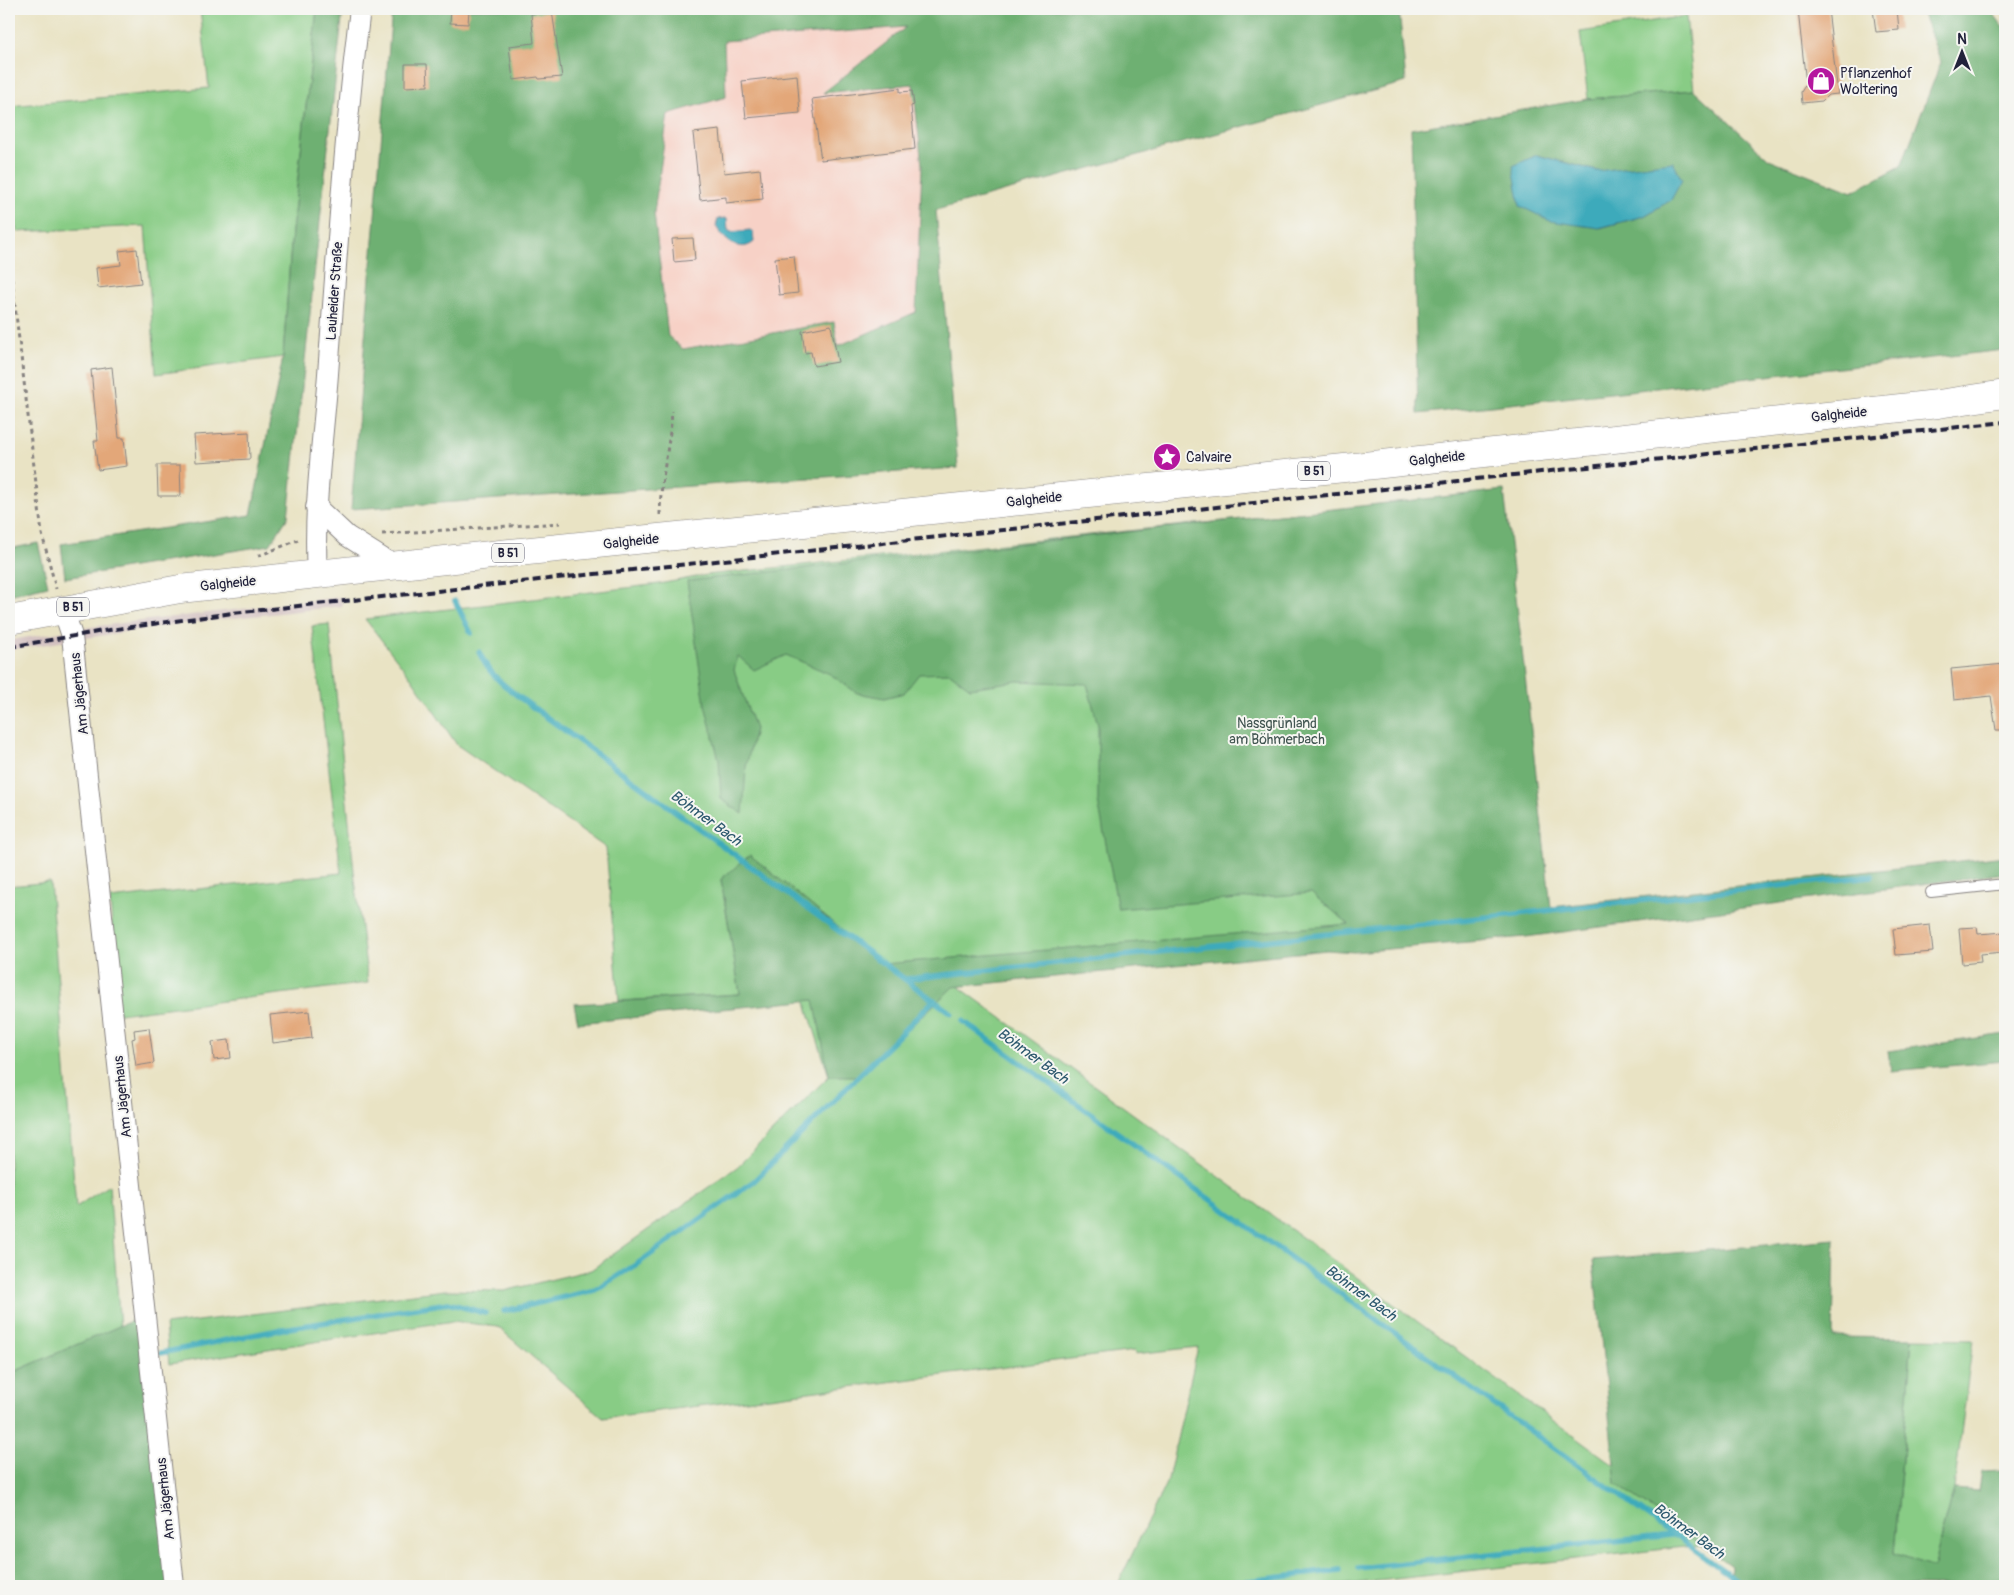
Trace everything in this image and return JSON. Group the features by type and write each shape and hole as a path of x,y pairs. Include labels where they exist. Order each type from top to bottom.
{"main road":[{"name":"Galgheide","path":"9,620 180,589 317,573 1364,466 1918,406 2005,394"}],"street":[{"name":"Lauheider Straße","path":"317,573 316,507 323,451 341,190 360,9"},
{"path":"316,507 347,536 393,565"},
{"name":"Am Jägerhaus","path":"63,609 72,636 174,1586"}],"lane":[{"path":"1931,892 2005,884"}],"path":[{"path":"9,255 42,534 50,570 63,609"},
{"path":"660,518 660,494 670,440 672,411"}],"shaded area":[{"path":"907,27 823,92 912,84 922,165 917,312 837,346 833,323 683,349 668,335 654,213 668,114 726,97 723,41"},
{"path":"341,597 342,606 163,626 9,650 9,641 90,627"}],"green space":[{"path":"200,9 317,9 292,231 283,357 156,374 145,226 17,232 9,170 9,106 209,88"},
{"path":"317,9 343,9 288,517 270,545 65,578 61,544 251,515 283,357 292,231"},
{"path":"392,9 1399,9 1406,82 936,210 958,468 351,509","holes":["906,27 823,93 913,84 922,165 916,312 838,346 834,322 683,349 668,336 654,213 668,114 726,97 724,41"]},
{"path":"1921,9 1990,9 2005,29 2005,350 1418,414 1411,129 1588,99 1694,90 1769,159 1852,192 1901,166 1941,62","holes":["1537,155 1597,171 1671,200 1644,216 1600,228"]},
{"path":"1686,16 1694,90 1588,99 1580,32"},
{"path":"1504,490 1551,907 2005,856 2005,873 1526,937 1354,952 1327,950 953,987 858,1076 829,1076 814,1000 578,1023 574,1004 740,994 721,879 750,855 883,964 1349,924 1311,893 1118,909 1098,801 1098,725 1087,684 1017,681 970,688 950,673 919,674 904,693 884,698 857,693 830,674 786,655 754,670 738,656 734,670 755,729 746,767 743,814 721,799 719,760 705,705 687,581"},
{"name":"Nassgrünland am Böhmerbach","path":"1500,492 1546,919 951,981 1618,1468 1621,1487 1702,1545 1332,1586 1117,1586 1168,1479 1198,1347 1135,1354 1134,1351 603,1418 498,1327 453,1321 169,1364 165,1325 445,1290 504,1291 591,1270 737,1167 829,1076 803,994 721,880 740,994 619,1001 606,848 457,745 412,679 365,619 659,584 707,575"},
{"path":"38,543 48,586 9,595 9,549"},
{"path":"329,624 354,871 368,983 119,1014 110,899 341,873 312,626"},
{"path":"50,882 76,1207 109,1185 120,1326 9,1374 9,886"},
{"path":"2005,1034 2005,1061 1891,1071 1888,1051"},
{"path":"1835,1239 1833,1337 1912,1338 1894,1554 1934,1568 1954,1489 1979,1491 1982,1471 2003,1470 2005,1465 2005,1586 1760,1586 1753,1582 1753,1586 1729,1586 1731,1566 1616,1484 1593,1260"},
{"path":"138,1318 171,1586 9,1586 9,1374"},
{"path":"1912,1338 1973,1339 1954,1489 1934,1569 1894,1554"}],"water":[{"path":"1537,155 1597,171 1673,162 1682,180 1671,200 1644,216 1599,228 1550,221 1520,206 1513,166"},
{"path":"718,219 727,219 728,230 731,232 750,230 753,232 754,242 743,247 732,244 727,240 716,226"}],"building":[{"path":"451,9 469,9 468,24 450,23"},
{"path":"1828,9 1838,94 1828,95 1822,101 1802,103 1801,92 1806,84 1798,10"},
{"path":"1873,9 1897,9 1899,30 1876,32"},
{"path":"552,11 562,77 513,80 509,46 534,43 531,14"},
{"path":"405,64 427,64 428,86 405,87"},
{"path":"797,75 800,113 746,118 742,81"},
{"path":"900,88 900,92 912,91 914,105 911,106 915,149 821,160 812,99"},
{"path":"720,130 724,173 760,169 763,199 726,203 726,197 700,200 693,133"},
{"path":"693,238 695,260 674,262 672,239"},
{"path":"137,249 141,283 98,288 96,268 121,265 119,251"},
{"path":"794,256 798,293 779,295 775,258"},
{"path":"831,325 838,362 814,366 811,352 805,353 802,331"},
{"path":"112,367 119,438 124,438 127,466 98,470 94,441 98,441 91,370"},
{"path":"249,432 250,459 196,462 194,435"},
{"path":"157,465 180,465 181,496 158,496"},
{"path":"2005,664 2005,730 1996,730 1991,696 1954,700 1951,669"},
{"path":"1930,925 1933,952 1896,955 1893,929"},
{"path":"1977,927 1978,934 2005,932 2005,952 1980,954 1981,962 1962,964 1959,928"},
{"path":"309,1011 312,1038 273,1043 270,1015"},
{"path":"149,1028 154,1063 136,1066 132,1039 135,1038 134,1030"},
{"path":"229,1040 231,1058 214,1060 212,1042"}],"waterway":[{"name":"Böhmer Bach","path":"455,601 471,633"},
{"name":"Böhmer Bach","path":"479,652 496,678 519,697 951,1013"},
{"path":"906,979 1872,876"},
{"path":"504,1311 595,1290 637,1264 754,1181 934,1000"},
{"name":"Böhmer Bach","path":"963,1021 1745,1586"},
{"path":"161,1353 283,1329 448,1303 485,1313"},
{"path":"1358,1568 1672,1535"},
{"path":"1231,1583 1341,1570"}],"railway":[{"path":"9,647 109,630 233,613 2005,422"}],"place":[{"name":"Pflanzenhof Woltering","path":"1821,81"},
{"name":"Calvaire","path":"1167,457"}]}
